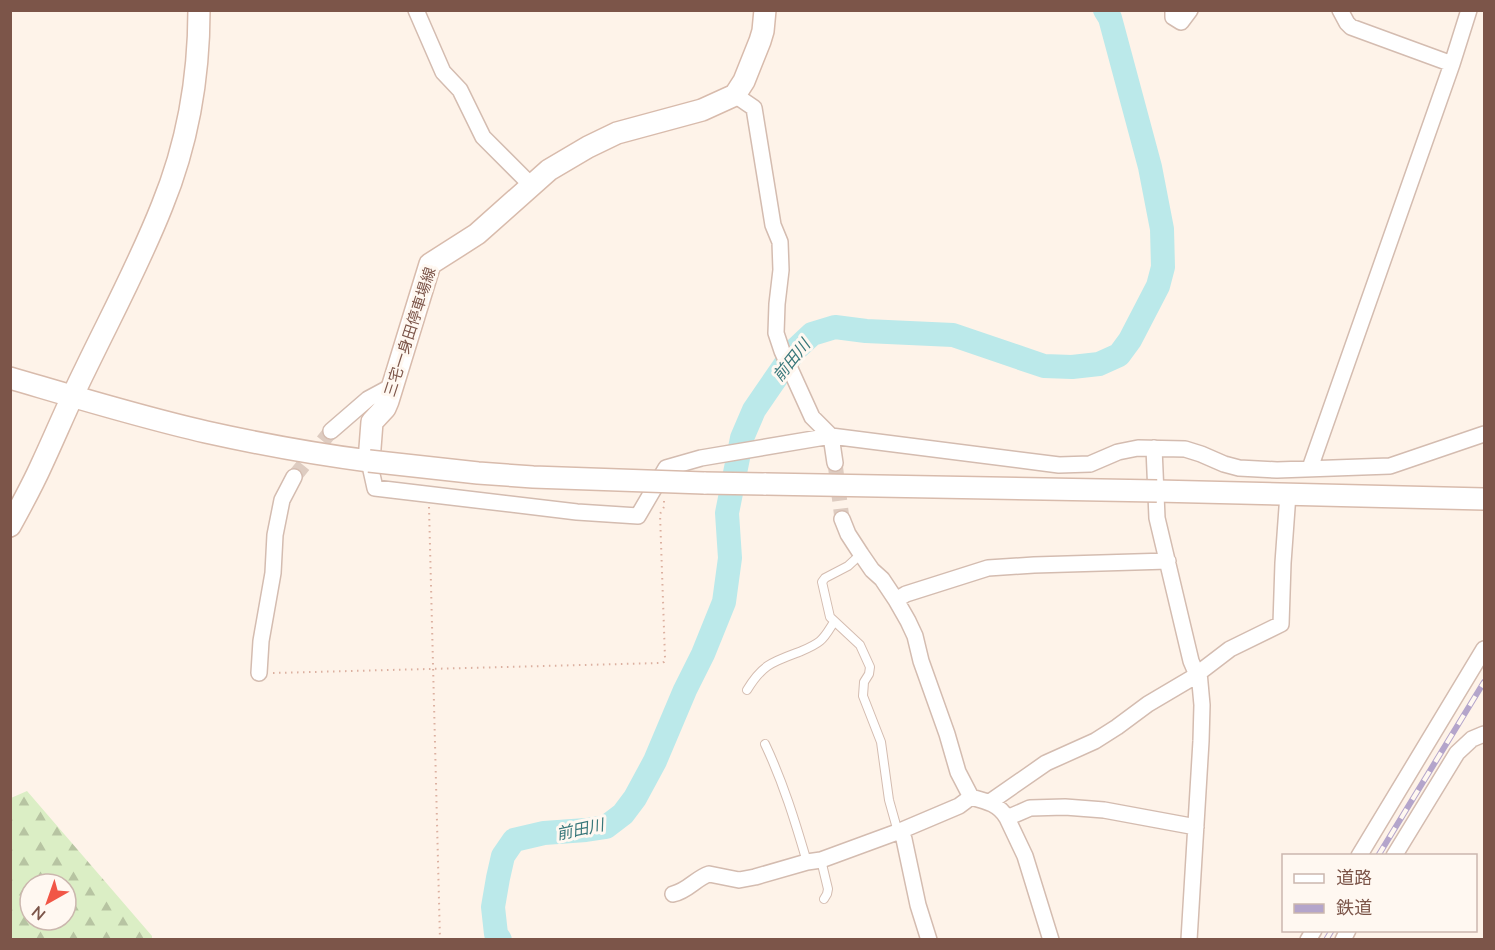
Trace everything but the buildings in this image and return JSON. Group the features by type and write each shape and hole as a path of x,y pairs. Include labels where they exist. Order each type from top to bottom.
{"street":[{"path":"10,526 40,468 163,205 173,176 190,105 199,39 199,10"},
{"path":"416,10 443,72 460,90 483,137 532,186"},
{"path":"765,10 760,41 744,81 735,95 754,108 772,225 780,242 781,270 776,333 812,417 831,436 835,463"},
{"path":"1173,10 1173,18 1181,22 1190,10"},
{"path":"1340,10 1351,27 1452,64"},
{"path":"1310,468 1469,10"},
{"name":"三宅一身田停車場線","path":"369,461 372,422 385,408 430,264 477,234 549,170 588,147 617,133 702,110 735,95"},
{"path":"10,378 158,420 250,442 322,455 478,473 545,478 838,486 1485,499"},
{"path":"332,431 368,399 393,385"},
{"path":"369,461 375,488 554,509 638,516 666,468 700,458 831,436 1059,465 1090,464 1129,449 1185,449 1239,468 1277,470 1390,466 1485,434"},
{"path":"1154,448 1157,518 1191,661 1198,674 1202,705 1190,939"},
{"path":"259,673 261,641 273,573 274,535 282,500 294,477"},
{"path":"990,802 1046,763 1095,741 1118,727 1148,704 1198,674 1230,649 1281,624 1288,494"},
{"path":"842,519 848,534 861,554 896,600 915,636 958,772 971,797 996,805 1008,818 1025,856 1051,939"},
{"path":"896,600 906,594 988,568 1168,561"},
{"path":"1360,854 1485,649"},
{"path":"1396,854 1457,753 1472,740 1485,734"},
{"path":"673,894 687,889 705,875 739,880 814,861 899,832 959,806 971,797"},
{"path":"1008,818 1030,808 1065,807 1104,810 1196,826"},
{"path":"899,832 904,839 918,905 929,939"}],"lane":[{"path":"861,554 848,566 825,578 822,582 830,617 860,645 870,667 864,682 863,696 881,742 889,800 899,832"},
{"path":"747,690 754,678 765,667 817,643 834,622"},
{"path":"765,744 795,820 828,890 824,899"}],"path":[{"path":"428,494 440,939"},
{"path":"259,673 664,662 660,514 664,507 664,497"}],"green space":[{"path":"27,791 152,936 152,939 11,939 11,798"}],"waterway":[{"name":"前田川","path":"500,940 496,934 493,907 503,856 514,840 544,833 606,827 623,814 635,798 655,761 724,602 730,558 727,513 742,438 754,410 796,349 812,334 835,327 866,331 953,335 1044,366 1072,367 1099,364 1119,355 1130,340 1158,286 1163,267 1162,229 1150,167 1110,18 1105,10"}],"tunnel":[{"path":"294,477 331,431"},
{"path":"835,463 842,519"}],"railway":[{"path":"1379,854 1484,682"},
{"path":"1326,940 1331,932"}]}
